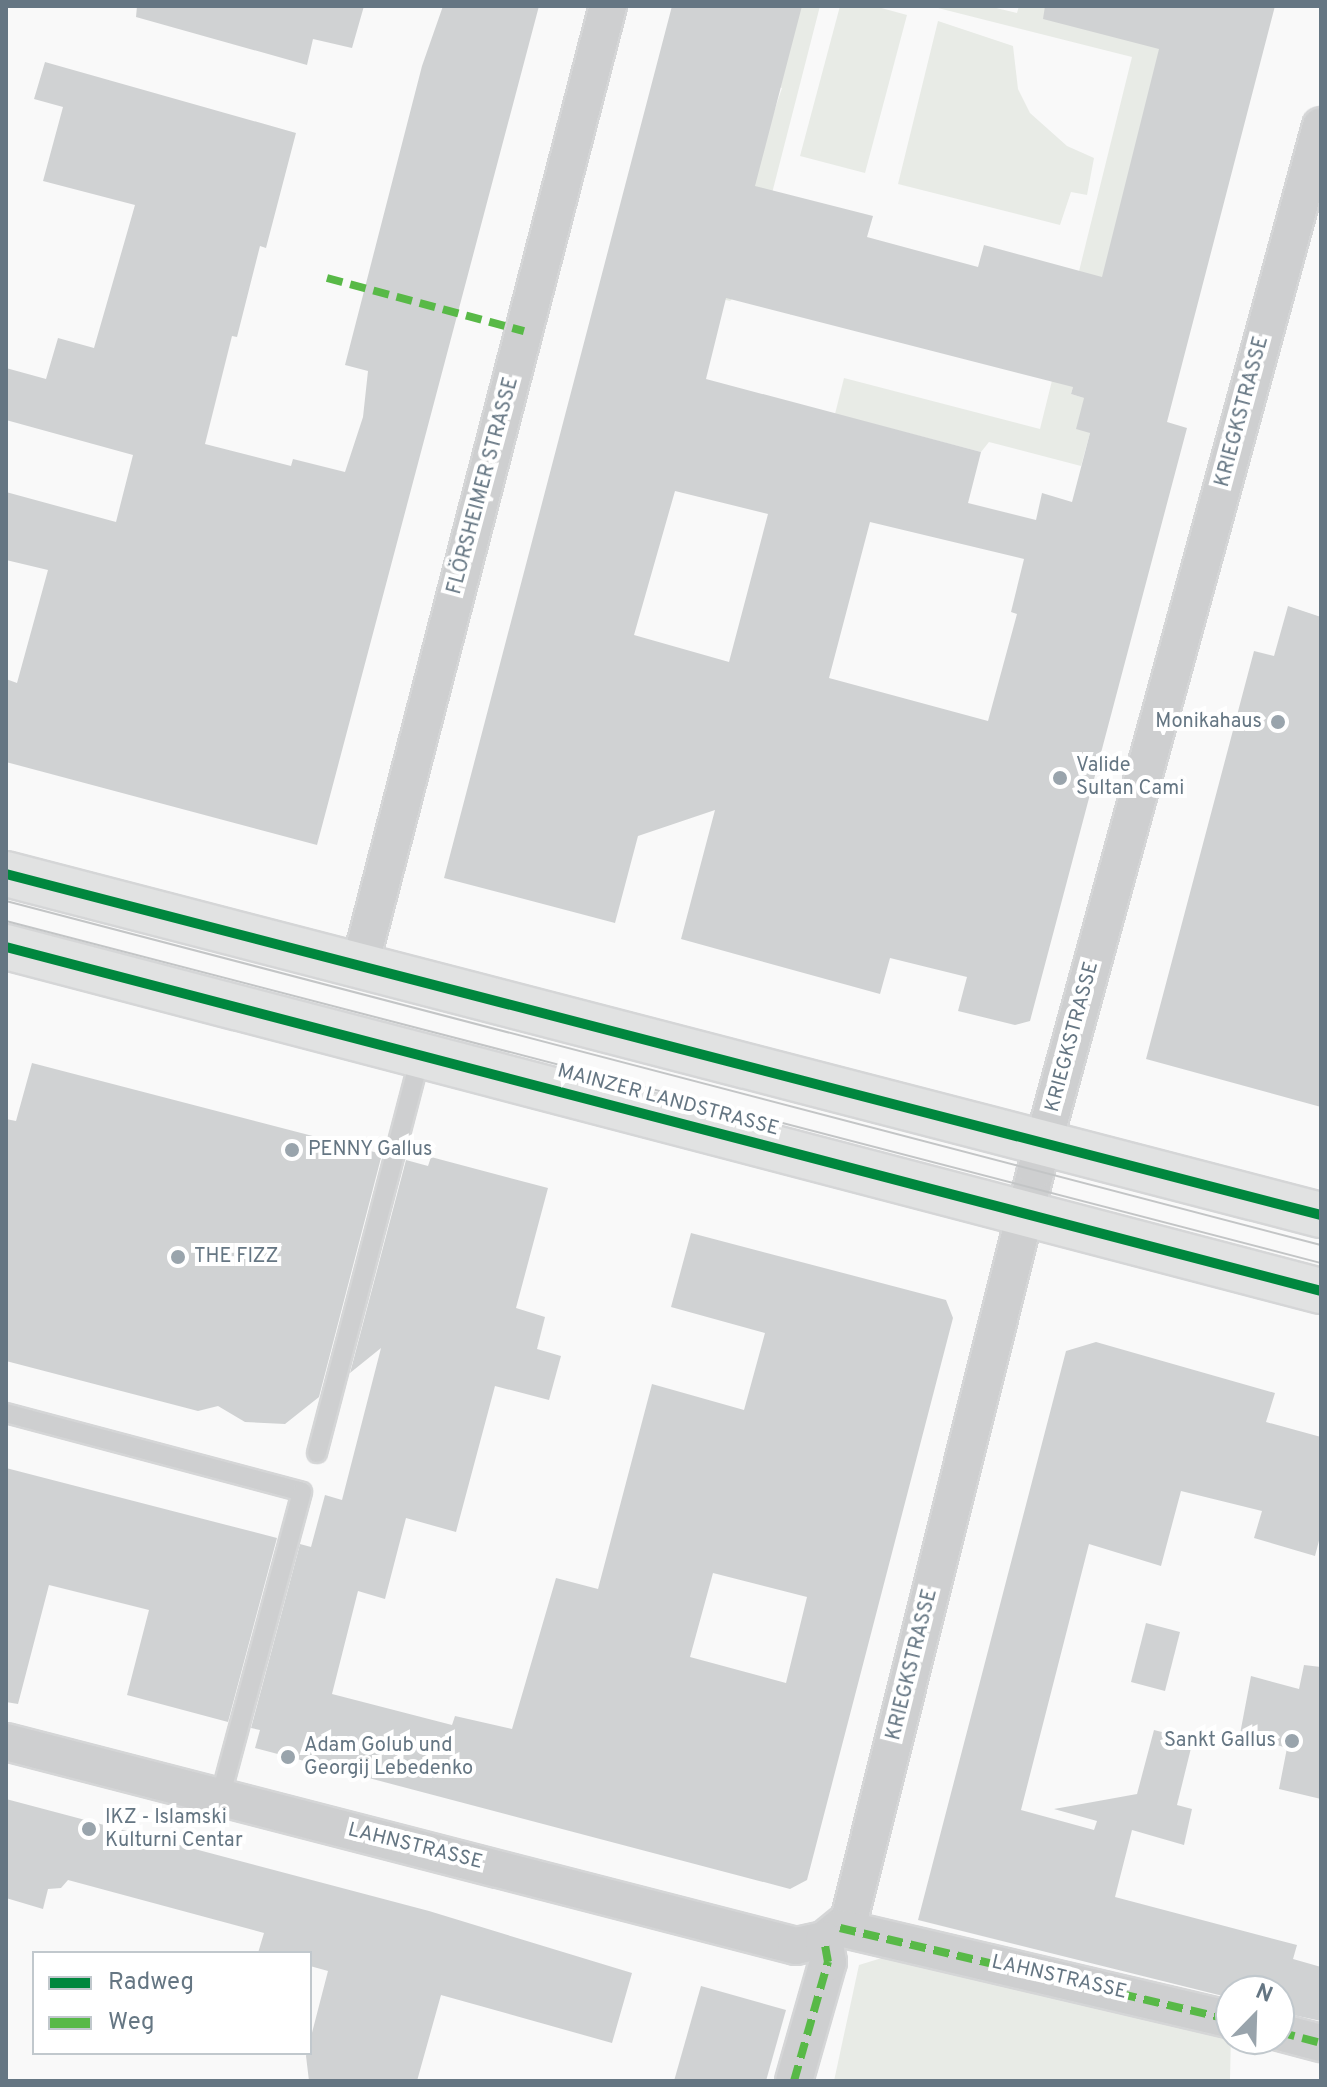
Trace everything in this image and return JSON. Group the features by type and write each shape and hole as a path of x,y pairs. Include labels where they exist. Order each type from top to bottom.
{"main road":[{"path":"6,874 1321,1215"},
{"name":"MAINZER LANDSTRASSE","path":"6,947 1321,1291"}],"street":[{"name":"FLÖRSHEIMER STRASSE","path":"360,965 608,6"},
{"name":"KRIEGKSTRASSE","path":"794,2081 828,1962 832,1934 849,1920 1025,1214 1321,126"},
{"name":"LAHNSTRASSE","path":"6,1742 796,1946 832,1934 1215,2017"},
{"path":"1295,2036 1321,2043"}],"lane":[{"path":"317,1453 421,1054"},
{"path":"6,1413 302,1492 220,1797"}],"shaded area":[{"path":"790,6 820,6 749,283 730,301 712,297 782,88 769,84"},
{"path":"840,6 874,6 907,15 865,173 800,156"},
{"path":"930,6 988,6 1017,13 1019,6 1068,6 1177,36 1071,394 1084,398 1090,433 1081,466 989,442 981,452 835,414 844,378 1040,429 1132,57"},
{"path":"938,21 1013,46 1018,89 1030,113 1067,146 1094,158 1087,195 1071,192 1060,225 898,184"},
{"path":"885,1957 1215,2030 1215,2055 1231,2055 1230,2079 834,2081 859,1965"}],"building":[{"path":"137,6 364,6 352,48 313,39 307,65 136,17"},
{"path":"443,6 539,6 317,845 6,762 6,679 17,683 48,570 6,560 6,492 116,522 133,455 6,420 6,368 46,379 58,338 94,348 135,205 43,181 63,107 34,99 45,62 296,133 266,248 260,246 237,337 232,336 205,444 291,466 293,459 345,472 363,417 368,371 345,365 422,66"},
{"path":"672,6 802,6 755,186 873,216 867,237 978,267 984,245 1102,277 1159,49 1043,19 1045,6 1275,6 1167,422 1187,428 1030,1021 1015,1025 958,1011 967,977 890,958 880,994 681,939 715,810 638,836 615,923 444,878","holes":["726,298 1073,387 1071,394 1084,398 1076,429 1090,433 1072,502 1042,493 1036,520 968,503 981,452 706,379","675,491 768,514 729,662 634,635","870,522 1024,559 1011,612 1017,614 988,721 829,678"]},
{"path":"1288,606 1321,617 1321,1107 1146,1059 1254,651 1274,656"},
{"name":"THE FIZZ","path":"32,1063 382,1154 319,1397 285,1424 245,1422 218,1406 198,1411 6,1361 6,1119 16,1121"},
{"path":"431,1157 548,1188 516,1308 545,1317 537,1349 561,1356 549,1400 495,1386 456,1532 406,1518 385,1599 358,1591 332,1694 452,1725 455,1716 512,1729 556,1578 598,1589 652,1384 744,1410 765,1333 671,1307 691,1233 946,1300 953,1318 807,1880 790,1889 255,1748 260,1730 251,1728 300,1544 311,1547 325,1495 342,1500 381,1348 350,1373 406,1160 428,1166","holes":["713,1573 807,1597 786,1683 690,1657"]},
{"path":"1096,1342 1275,1393 1266,1422 1321,1437 1321,1533 1315,1556 1254,1538 1262,1511 1181,1491 1161,1566 1089,1544 1021,1810 1094,1830 1097,1821 1054,1809 1137,1794 1154,1730 1193,1740 1177,1805 1192,1809 1184,1845 1132,1830 1115,1897 1297,1945 1293,1959 1321,1967 1321,2021 1295,2015 1295,1975 1215,1975 1215,1994 918,1920 1066,1351"},
{"path":"6,1468 277,1538 228,1722 127,1695 149,1610 49,1585 18,1704 6,1702"},
{"path":"1146,1623 1180,1632 1165,1691 1131,1682"},
{"name":"Sankt Gallus","path":"1304,1665 1321,1667 1321,1799 1279,1789 1287,1748 1240,1734 1251,1676 1299,1689"},
{"path":"6,1799 429,1911 632,1973 612,2043 441,1995 417,2081 309,2081 306,2056 312,2055 312,2033 328,1971 312,1967 312,1951 259,1951 264,1933 68,1880 61,1888 48,1889 43,1909 6,1898"},
{"path":"701,1986 786,2010 766,2081 674,2081"}],"tram line":[{"path":"6,901 1321,1245"},
{"path":"6,921 1321,1263"}],"marked path":[{"path":"327,278 524,331"},
{"path":"840,1928 1215,2016"},
{"path":"794,2081 828,1962 824,1940"},
{"path":"1295,2036 1321,2043"}],"cycle path":[{"path":"6,874 1321,1215"},
{"path":"6,947 1321,1291"}],"place":[{"name":"Monikahaus","path":"1278,722"},
{"name":"Valide Sultan Cami","path":"1060,778"},
{"name":"PENNY Gallus","path":"292,1150"},
{"name":"THE FIZZ","path":"178,1257"},
{"name":"Sankt Gallus","path":"1292,1741"},
{"name":"Adam Golub und Georgij Lebedenko","path":"288,1757"},
{"name":"IKZ - Islamski Kulturni Centar","path":"89,1829"}]}
